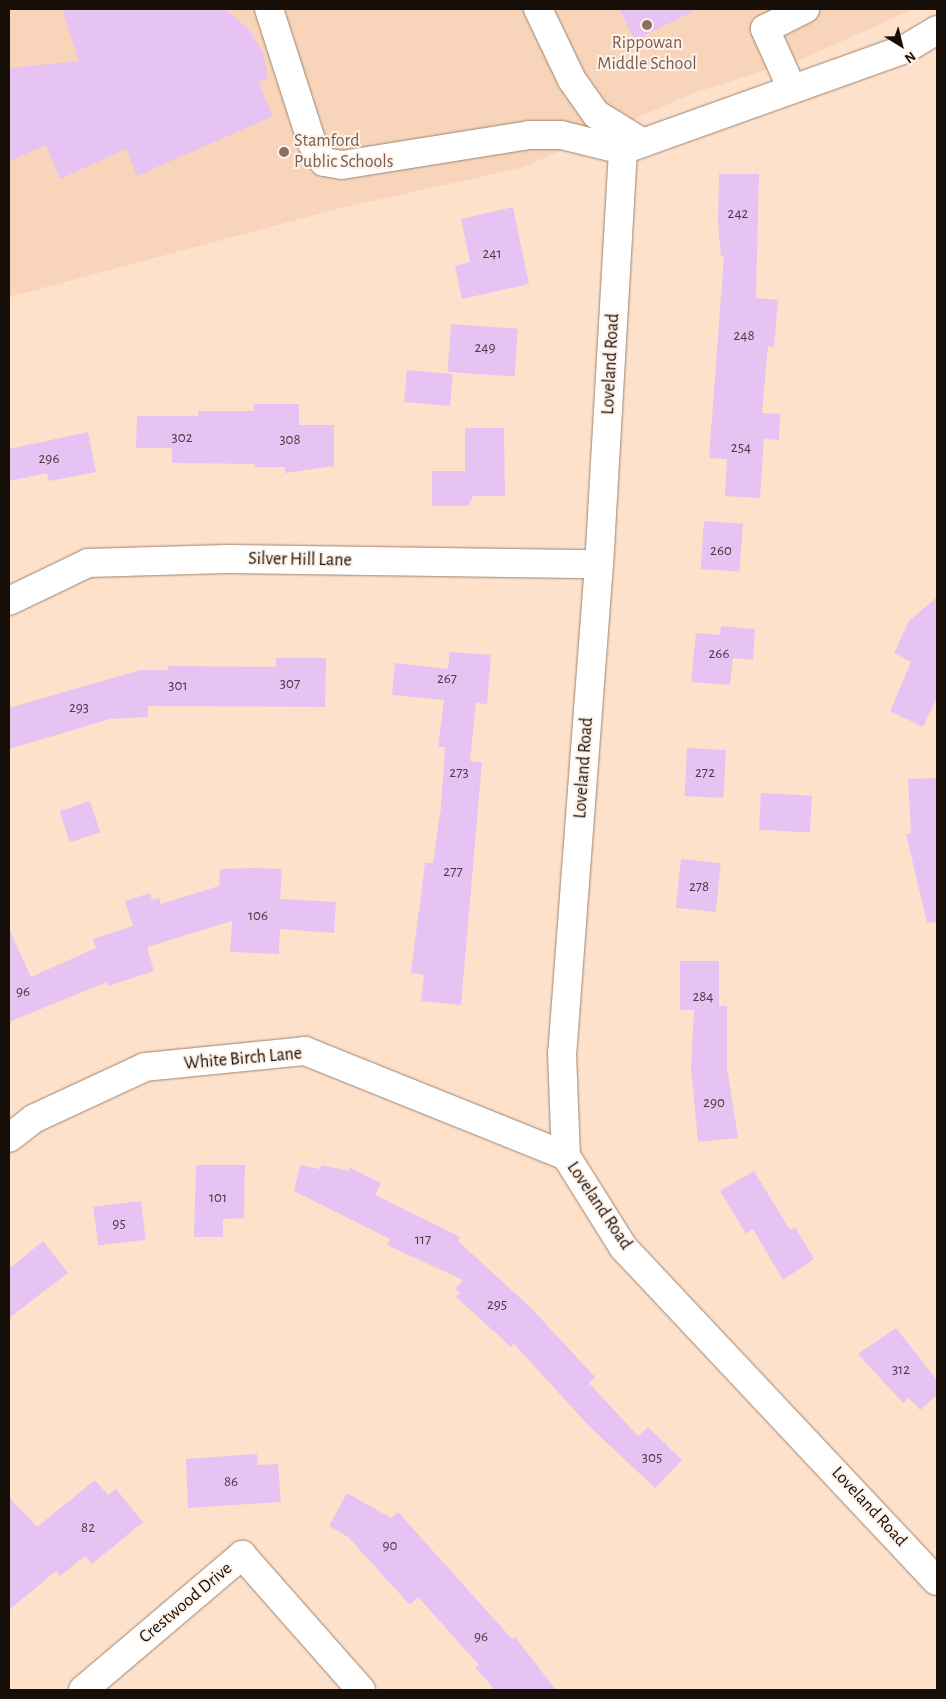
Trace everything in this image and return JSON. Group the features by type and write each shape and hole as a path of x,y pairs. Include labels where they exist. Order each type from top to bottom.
{"street":[{"path":"268,9 312,143 324,162 342,165 530,135 561,135 633,147 905,49 937,30"},
{"path":"538,9 572,80 596,114 633,147"},
{"path":"792,89 766,29 805,9"},
{"name":"Loveland Road","path":"633,147 562,1053 566,1156 623,1246 937,1582"},
{"name":"Silver Hill Lane","path":"9,600 88,564 226,559 599,564"},
{"name":"White Birch Lane","path":"9,1138 33,1119 145,1067 305,1051 566,1156"},
{"name":"Crestwood Drive","path":"83,1690 242,1555 361,1690"}],"shaded area":[{"name":"Stamford Public Schools","path":"9,9 914,9 804,58 694,93 524,167 341,208 9,297"}],"building":[{"path":"62,9 225,9 250,31 263,52 268,78 258,82 273,116 137,176 126,149 60,179 46,145 9,161 9,68 79,61"},
{"name":"Rippowan Middle School","path":"619,9 698,9 635,40"},
{"path":"719,174 759,174 756,298 778,300 774,347 768,346 762,413 780,414 779,440 764,439 760,498 725,496 727,459 709,458 724,256 721,256 718,222"},
{"path":"513,207 529,284 462,299 455,266 470,262 461,219"},
{"path":"451,324 518,329 514,377 448,372"},
{"path":"407,370 453,374 450,406 404,402"},
{"path":"254,404 299,404 299,425 334,425 334,466 285,473 285,467 255,467 255,464 172,463 172,448 136,448 137,416 198,416 198,411 254,411"},
{"path":"465,428 504,428 505,496 473,496 468,506 432,506 432,471 465,471"},
{"path":"88,432 96,472 49,481 47,473 9,481 9,449"},
{"path":"704,521 743,524 740,572 701,569"},
{"path":"937,597 937,698 923,727 890,711 911,662 894,653 909,621"},
{"path":"721,626 755,629 753,660 733,658 730,685 691,682 696,633 720,635"},
{"path":"450,652 491,655 487,704 476,703 470,761 482,762 461,1005 421,1001 424,975 411,973 425,863 433,863 441,807 445,747 438,747 444,700 392,695 395,663 448,669"},
{"path":"276,658 326,658 325,707 148,706 148,717 110,719 9,749 9,708 140,670 168,670 168,666 276,667"},
{"path":"687,748 726,750 723,798 684,796"},
{"path":"937,778 937,922 927,923 906,834 911,833 908,779"},
{"path":"761,793 812,796 810,833 759,830"},
{"path":"90,801 100,832 70,842 60,811"},
{"path":"681,859 721,863 716,912 676,908"},
{"path":"220,869 282,869 280,899 336,902 334,933 280,929 279,954 230,952 232,921 147,947 154,971 108,986 107,982 9,1022 9,929 31,977 96,948 93,939 133,926 125,901 150,893 152,900 159,898 161,904 219,886"},
{"path":"680,961 719,961 719,1006 727,1006 727,1067 738,1138 698,1142 691,1068 694,1010 680,1010"},
{"path":"196,1165 245,1165 244,1218 223,1219 223,1237 194,1237"},
{"path":"300,1165 320,1169 321,1165 349,1171 349,1167 381,1183 375,1195 460,1237 458,1241 531,1308 595,1377 589,1383 638,1436 648,1427 682,1460 655,1488 589,1426 514,1344 511,1347 456,1297 460,1293 455,1289 463,1280 387,1245 390,1239 294,1191"},
{"path":"754,1171 790,1230 795,1227 814,1259 783,1280 753,1229 746,1234 720,1191"},
{"path":"141,1201 146,1240 98,1246 93,1207"},
{"path":"43,1241 68,1273 9,1318 9,1269"},
{"path":"896,1328 937,1380 937,1395 920,1410 909,1398 903,1403 858,1354"},
{"path":"257,1454 258,1465 278,1464 281,1502 188,1508 186,1459"},
{"path":"95,1480 108,1495 116,1489 143,1522 92,1564 85,1556 60,1576 56,1571 9,1610 9,1497 37,1527"},
{"path":"347,1493 391,1518 398,1512 512,1639 515,1637 556,1690 495,1690 475,1667 479,1665 418,1597 410,1605 348,1537 329,1526"}],"place":[{"name":"Rippowan Middle School","path":"647,25"},
{"name":"Stamford Public Schools","path":"284,152"}]}
